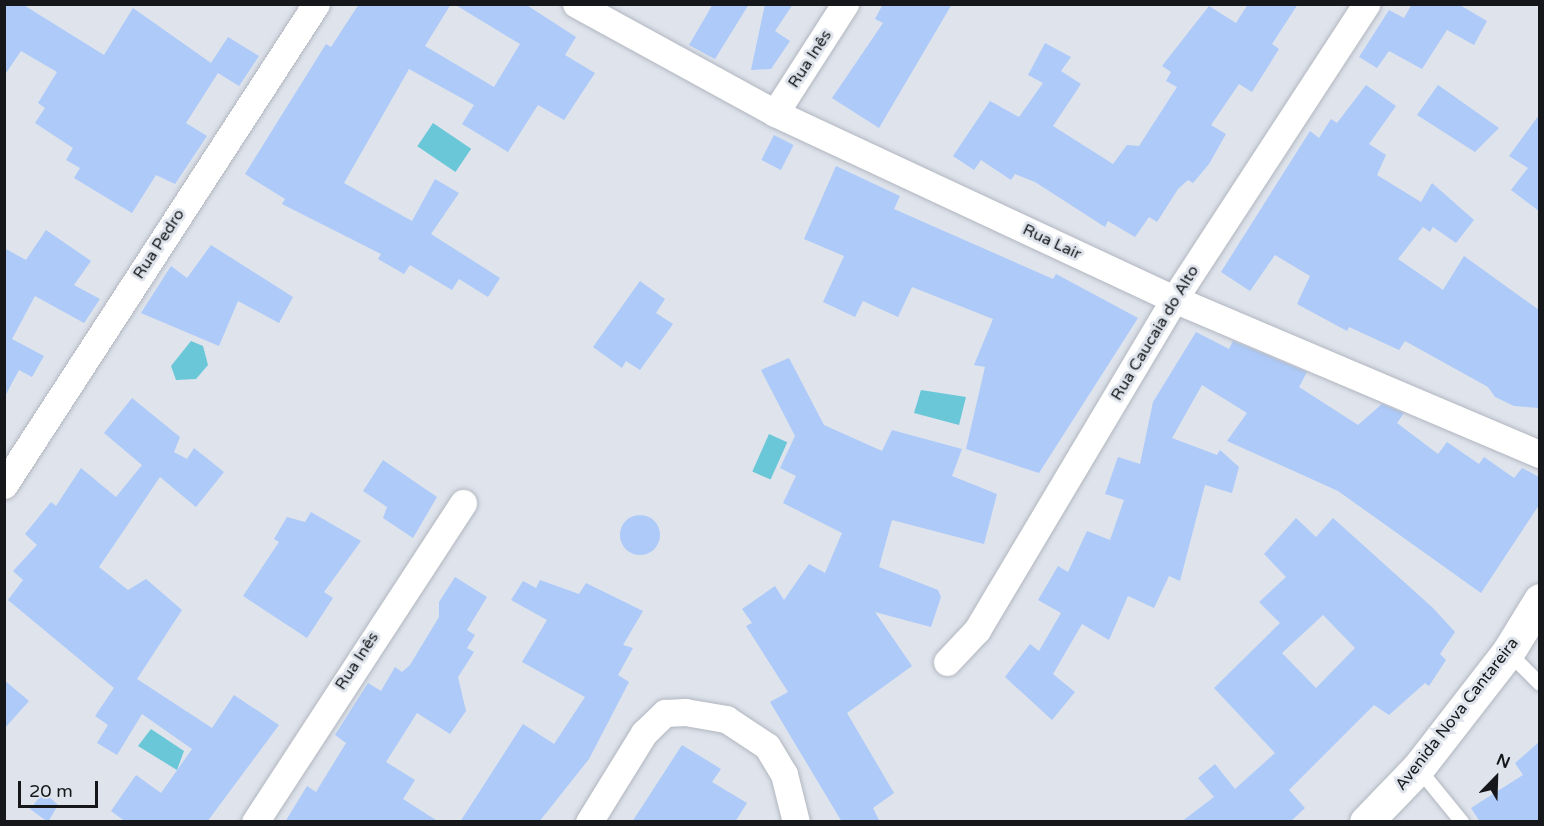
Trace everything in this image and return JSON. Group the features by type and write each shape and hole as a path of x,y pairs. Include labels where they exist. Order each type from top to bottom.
{"main road":[{"name":"Avenida Nova Cantareira","path":"1366,822 1418,768 1508,652 1539,600"}],"street":[{"name":"Rua Pedro","path":"4,485 316,4"},
{"name":"Rua Lair","path":"576,4 775,113 1174,299 1539,454"},
{"name":"Rua Inês","path":"775,113 845,4"},
{"name":"Rua Caucaia do Alto","path":"947,662 977,630 1174,299 1366,4"},
{"name":"Rua Inês","path":"255,822 463,503"},
{"path":"589,822 644,733 665,713 685,712 726,719 767,746 784,774 796,822"}],"lane":[{"path":"1508,652 1539,684"},
{"path":"1418,768 1462,822"}],"water":[{"path":"433,123 471,149 455,172 417,146"},
{"path":"191,341 203,346 208,365 196,379 176,380 171,366"},
{"path":"921,390 966,397 959,425 914,413"},
{"path":"769,434 787,442 771,480 752,471"},
{"path":"151,729 184,751 177,770 138,746"}],"building":[{"path":"4,4 22,4 104,55 133,8 211,63 228,37 259,56 239,86 218,73 186,123 207,136 175,184 156,175 132,213 74,178 80,168 66,160 73,148 35,123 45,108 38,103 57,72 21,51 4,76"},
{"path":"359,4 451,4 425,46 494,87 520,44 454,4 525,4 576,37 565,55 595,73 564,120 538,105 508,152 462,124 474,105 409,69 344,183 412,221 435,179 459,193 431,234 500,278 488,297 459,279 452,290 410,265 404,274 378,259 381,254 282,204 285,199 245,174 326,44 331,47"},
{"path":"713,4 749,4 715,59 689,45"},
{"path":"765,4 793,4 775,31 790,41 771,69 751,70"},
{"path":"883,4 952,4 879,128 832,98 883,23 875,19"},
{"path":"1248,4 1298,4 1272,44 1279,49 1252,92 1239,84 1211,125 1226,134 1209,164 1193,183 1188,180 1178,189 1157,222 1149,217 1135,237 1108,221 1105,227 1035,182 1015,174 1011,180 981,160 974,170 953,156 990,101 1019,117 1043,83 1028,75 1045,43 1071,57 1061,71 1081,84 1053,126 1113,164 1127,145 1139,146 1177,87 1166,81 1171,72 1162,66 1209,6 1236,23"},
{"path":"1412,4 1458,4 1487,21 1474,45 1447,30 1422,69 1389,51 1377,68 1359,57 1389,10 1404,18"},
{"path":"1366,85 1396,106 1369,144 1386,155 1377,175 1421,202 1432,183 1474,220 1456,243 1433,227 1430,232 1423,227 1398,259 1443,290 1464,256 1539,310 1539,408 1514,406 1495,397 1488,387 1405,341 1399,350 1349,327 1347,331 1297,304 1310,276 1275,255 1250,291 1221,272 1310,131 1319,138 1331,119 1337,123"},
{"path":"1438,85 1499,128 1475,152 1417,115"},
{"path":"1539,115 1539,211 1511,190 1528,168 1509,156"},
{"path":"774,135 794,145 781,170 761,160"},
{"path":"836,166 900,196 894,209 1053,279 1056,274 1138,318 1039,473 966,449 985,367 974,365 993,319 912,287 898,317 863,301 855,317 823,302 844,256 804,239"},
{"path":"46,230 91,261 74,285 100,299 84,323 35,296 12,339 44,356 32,377 19,370 4,398 4,248 26,260"},
{"path":"211,245 293,297 279,323 238,301 219,346 141,313 171,266 187,278"},
{"path":"640,281 665,299 656,313 673,324 640,370 626,361 622,368 593,347"},
{"path":"1196,332 1229,349 1233,341 1307,372 1299,387 1358,425 1382,404 1404,413 1397,423 1438,454 1447,442 1479,464 1484,457 1514,478 1522,468 1539,477 1539,505 1481,593 1338,491 1227,441 1247,413 1202,385 1172,438 1217,455 1220,450 1239,467 1232,493 1205,485 1180,581 1169,576 1154,608 1128,596 1109,640 1082,624 1053,674 1075,692 1052,720 1005,677 1030,644 1039,651 1061,613 1038,600 1058,566 1068,572 1087,531 1110,540 1124,500 1105,494 1118,457 1140,464 1153,402"},
{"path":"789,358 824,425 882,451 892,430 962,449 952,476 997,494 984,544 892,520 879,567 938,590 941,597 931,627 875,612 912,666 847,713 894,793 873,808 880,822 842,822 770,702 788,692 746,626 752,623 742,609 775,586 784,600 809,564 825,573 842,533 783,503 796,476 780,468 795,436 761,370"},
{"path":"132,398 180,437 174,452 187,459 194,448 224,472 196,507 160,477 99,567 128,590 146,579 182,610 137,679 212,728 234,695 279,725 207,822 126,822 111,811 136,775 161,793 192,749 142,714 117,755 97,743 108,725 95,716 114,688 8,600 23,580 13,571 37,545 25,534 51,502 56,506 81,468 116,497 142,465 104,433"},
{"path":"383,460 437,497 413,538 383,518 387,507 363,491"},
{"path":"311,512 361,541 324,592 333,598 307,638 243,596 279,542 274,539 287,517 305,522"},
{"path":"640,515 654,521 660,535 654,549 640,555 626,549 620,535 626,521"},
{"path":"1296,518 1316,537 1333,518 1433,608 1455,632 1440,654 1446,660 1429,686 1425,683 1389,715 1374,705 1289,790 1305,808 1290,822 1181,822 1214,797 1198,778 1215,764 1235,789 1275,753 1214,688 1280,623 1259,602 1286,577 1264,554","holes":["1323,615 1355,648 1316,688 1282,653"]},
{"path":"455,577 487,597 467,630 475,635 467,648 474,652 458,677 466,711 450,734 417,713 386,762 415,780 403,799 439,822 285,822 307,786 316,792 346,743 335,735 368,683 381,691 395,667 402,672 410,665 439,617 439,602"},
{"path":"540,580 579,594 586,583 643,611 623,645 633,648 618,675 629,682 589,759 539,822 460,822 523,724 554,744 585,697 522,662 547,620 511,600 523,581 536,588"},
{"path":"4,680 29,701 4,729"},
{"path":"1539,742 1539,822 1480,822 1471,808 1523,775 1515,763"},
{"path":"682,745 721,769 712,782 747,803 735,822 632,822"},
{"path":"44,792 58,805 48,822 30,809"}]}
